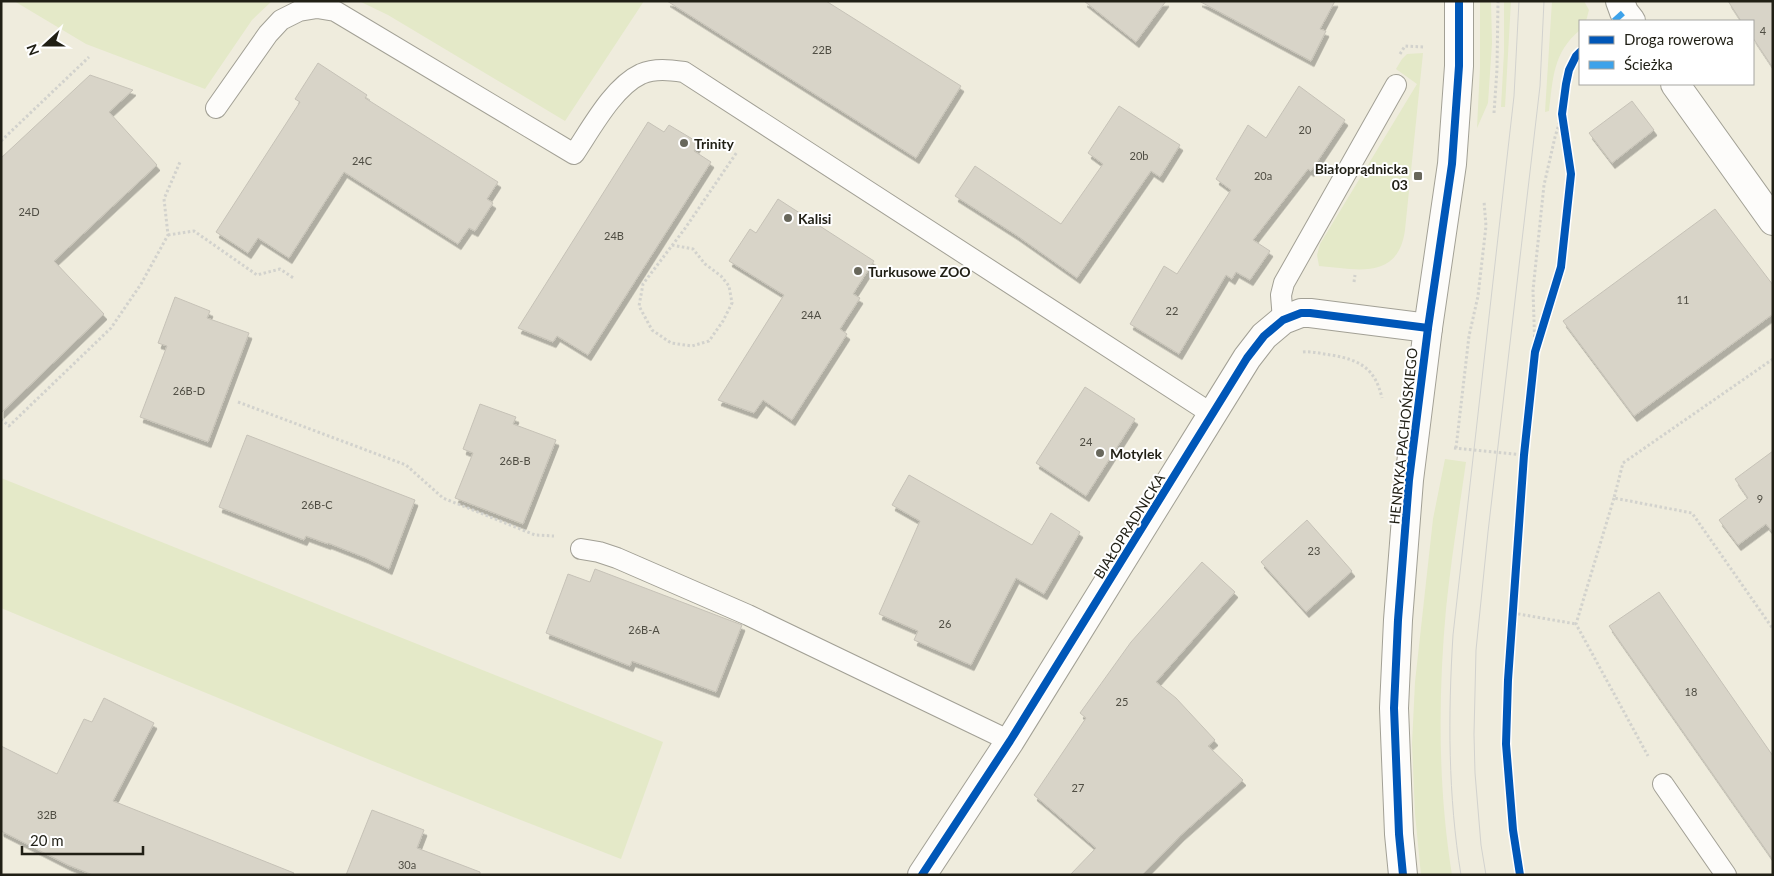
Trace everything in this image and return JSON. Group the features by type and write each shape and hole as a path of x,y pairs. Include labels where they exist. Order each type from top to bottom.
{"street":[{"name":"HENRYKA PACHOŃSKIEGO","path":"1403,875 1399,834 1394,708 1398,620 1409,480 1428,328 1452,164 1459,66 1460,1"},
{"path":"1620,1 1624,12 1630,20"},
{"path":"1676,85 1773,221"},
{"name":"BIAŁOPRĄDNICKA","path":"922,875 1010,742 1212,414 1264,336 1283,320 1301,313 1310,312 1428,328"}],"lane":[{"path":"216,108 268,34 281,20 299,11 317,8 335,11 574,154 609,103 625,84 642,74 664,70 684,72 1212,414"},
{"path":"1283,320 1281,295 1284,283 1396,85"},
{"path":"581,549 617,558 748,614 1010,742"},
{"path":"1663,784 1726,875"}],"path":[{"path":"1413,46 1423,47"},
{"path":"1,141 89,57"},
{"path":"1562,114 1565,132"},
{"path":"1535,352 1533,290 1543,194 1562,114"},
{"path":"672,245 693,249 704,264 720,276 729,286 732,303 723,321 709,341 692,346 671,343 652,330 640,306 643,284 737,152"},
{"path":"1,419 9,426 111,328 142,284 168,235 164,199 180,162"},
{"path":"168,235 194,231 257,275 280,269 295,279"},
{"path":"1535,352 1543,324"},
{"path":"1297,352 1311,352 1360,362 1374,378 1383,403"},
{"path":"1663,784 1576,624 1623,463 1773,359"},
{"path":"1414,440 1473,451 1524,456"},
{"path":"1614,498 1692,513 1773,629"},
{"path":"1513,613 1576,624"}],"green space":[{"path":"14,1 272,1 252,20 205,89 86,44"},
{"path":"359,1 644,1 565,121 388,15"},
{"path":"1480,1 1491,1 1492,43 1488,103 1477,128 1480,67"},
{"path":"1504,1 1511,1 1505,107 1501,107 1504,52"},
{"path":"1552,1 1584,1 1589,10 1586,20 1579,20 1579,31 1564,47 1559,57 1553,77 1549,111 1545,112"},
{"path":"1423,53 1405,230 1401,246 1394,258 1384,265 1373,268 1347,269 1319,266 1317,255 1320,244 1417,84 1396,69 1407,54"},
{"path":"1445,459 1466,462 1448,591 1443,642 1442,776 1447,842 1452,875 1421,875 1415,814 1412,744 1415,682 1433,519"},
{"path":"1,478 663,742 621,859 310,736 1,608"}],"building":[{"path":"667,1 826,1 961,86 916,158"},
{"path":"1084,1 1166,1 1136,42"},
{"path":"1199,1 1335,1 1320,29 1326,31 1311,61"},
{"path":"1728,1 1773,1 1773,68 1754,40 1754,20 1740,20"},
{"path":"318,63 367,95 365,98 498,182 487,199 493,203 475,231 469,228 458,244 344,172 289,258 258,238 248,253 216,232 300,102 295,99"},
{"path":"90,75 133,90 109,112 157,165 54,261 104,314 1,413 1,158"},
{"path":"1299,86 1345,120 1311,171 1308,169 1253,240 1270,251 1250,280 1236,272 1232,279 1226,275 1179,354 1130,324 1164,266 1177,274 1231,190 1216,179 1248,125 1266,138"},
{"path":"1632,101 1654,130 1612,163 1589,133"},
{"path":"1119,106 1180,145 1160,177 1151,171 1077,278 1016,235 955,196 975,166 1061,224 1103,164 1088,153"},
{"path":"648,122 664,132 669,125 699,143 694,151 711,162 588,355 557,336 553,342 518,328"},
{"path":"778,199 874,261 853,294 860,298 840,329 847,334 792,420 763,400 754,413 718,400 784,295 729,261 750,229 756,233"},
{"path":"1715,209 1773,285 1773,314 1634,416 1563,321"},
{"path":"175,297 210,311 207,318 249,333 208,442 140,417 167,346 158,343"},
{"path":"1085,387 1135,419 1086,496 1036,463"},
{"path":"480,404 516,417 513,424 556,440 523,524 455,498 473,453 463,449"},
{"path":"247,435 415,500 389,569 328,543 306,536 304,540 219,507"},
{"path":"1773,451 1773,533 1766,524 1738,545 1719,520 1748,498 1735,479"},
{"path":"909,475 1032,545 1051,513 1080,532 1044,594 1016,578 971,665 914,640 918,631 879,614 920,521 892,505"},
{"path":"1307,520 1352,571 1306,612 1261,562"},
{"path":"1202,562 1235,592 1156,682 1176,698 1215,740 1208,746 1243,780 1181,835 1142,875 1070,875 1096,848 1034,795 1086,718 1080,713 1131,642"},
{"path":"595,569 742,625 716,692 632,661 630,666 546,633 568,574 590,582"},
{"path":"1659,592 1773,756 1773,860 1609,626"},
{"path":"104,698 154,723 113,801 294,873 293,875 93,875 68,865 1,831 1,746 57,774 84,719 92,722"},
{"path":"372,810 424,830 417,848 480,872 480,875 346,875"}],"tram line":[{"path":"1461,875 1451,785 1450,695 1453,635 1514,96 1519,1"},
{"path":"1486,875 1481,845 1475,773 1476,650 1540,86 1544,1"}],"marked path":[{"path":"1615,20 1624,12"}],"cycle path":[{"path":"1403,875 1399,834 1394,708 1398,620 1409,480 1428,328 1452,164 1459,66 1459,1"},
{"path":"1520,875 1513,830 1506,744 1508,680 1524,455 1535,352 1561,267 1571,174 1562,114 1569,70 1579,53"},
{"path":"922,875 1010,741 1247,358 1264,336 1283,320 1301,313 1428,328"}],"place":[{"name":"Trinity","path":"684,143"},
{"name":"Białoprądnicka 03","path":"1418,176"},
{"name":"Kalisi","path":"788,218"},
{"name":"Turkusowe ZOO","path":"858,271"},
{"name":"Motylek","path":"1100,453"}]}
